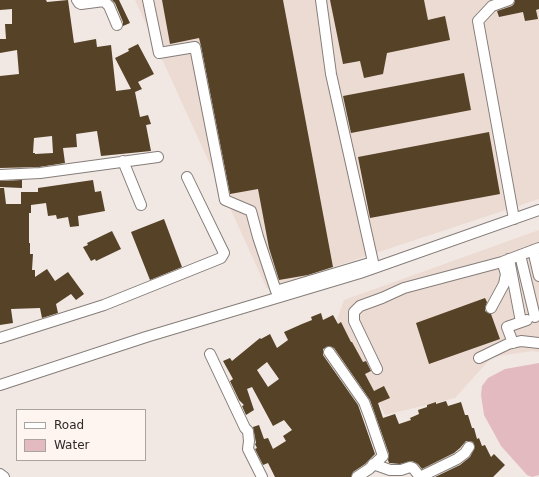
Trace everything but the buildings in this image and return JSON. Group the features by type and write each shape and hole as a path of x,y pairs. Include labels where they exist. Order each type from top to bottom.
{"street":[{"path":"77,0 80,4 104,1 109,6 116,25"},
{"path":"148,0 159,52 195,47 225,200 251,211 276,290 373,262 331,74 321,0"},
{"path":"509,0 492,6 478,21 514,219"},
{"path":"0,175 40,173 158,157"},
{"path":"123,161 141,205"},
{"path":"0,338 104,306 221,258 224,253 187,177"},
{"path":"0,385 146,337 360,274 539,210"},
{"path":"377,369 354,321 354,312 360,306 404,288 505,260 536,249 539,276"},
{"path":"513,343 507,327 537,316 520,255"},
{"path":"491,308 504,284 506,274 505,260"},
{"path":"505,260 521,322"},
{"path":"479,358 508,344 521,341 539,343"},
{"path":"329,352 364,402 383,456 357,477"},
{"path":"210,354 245,428 248,431 250,442 248,449 262,477"},
{"path":"373,464 390,470 401,470 410,467 413,468 420,477 457,459 465,453 469,447"},
{"path":"0,474 4,477"}],"shaded area":[{"path":"135,0 539,0 539,199 267,289"},
{"path":"539,230 539,352 533,351 492,357 455,398 385,415 337,320 344,300"}],"water":[{"path":"539,363 539,475 532,477 527,475 501,446 484,415 481,395 482,386 488,378 505,369"}]}
